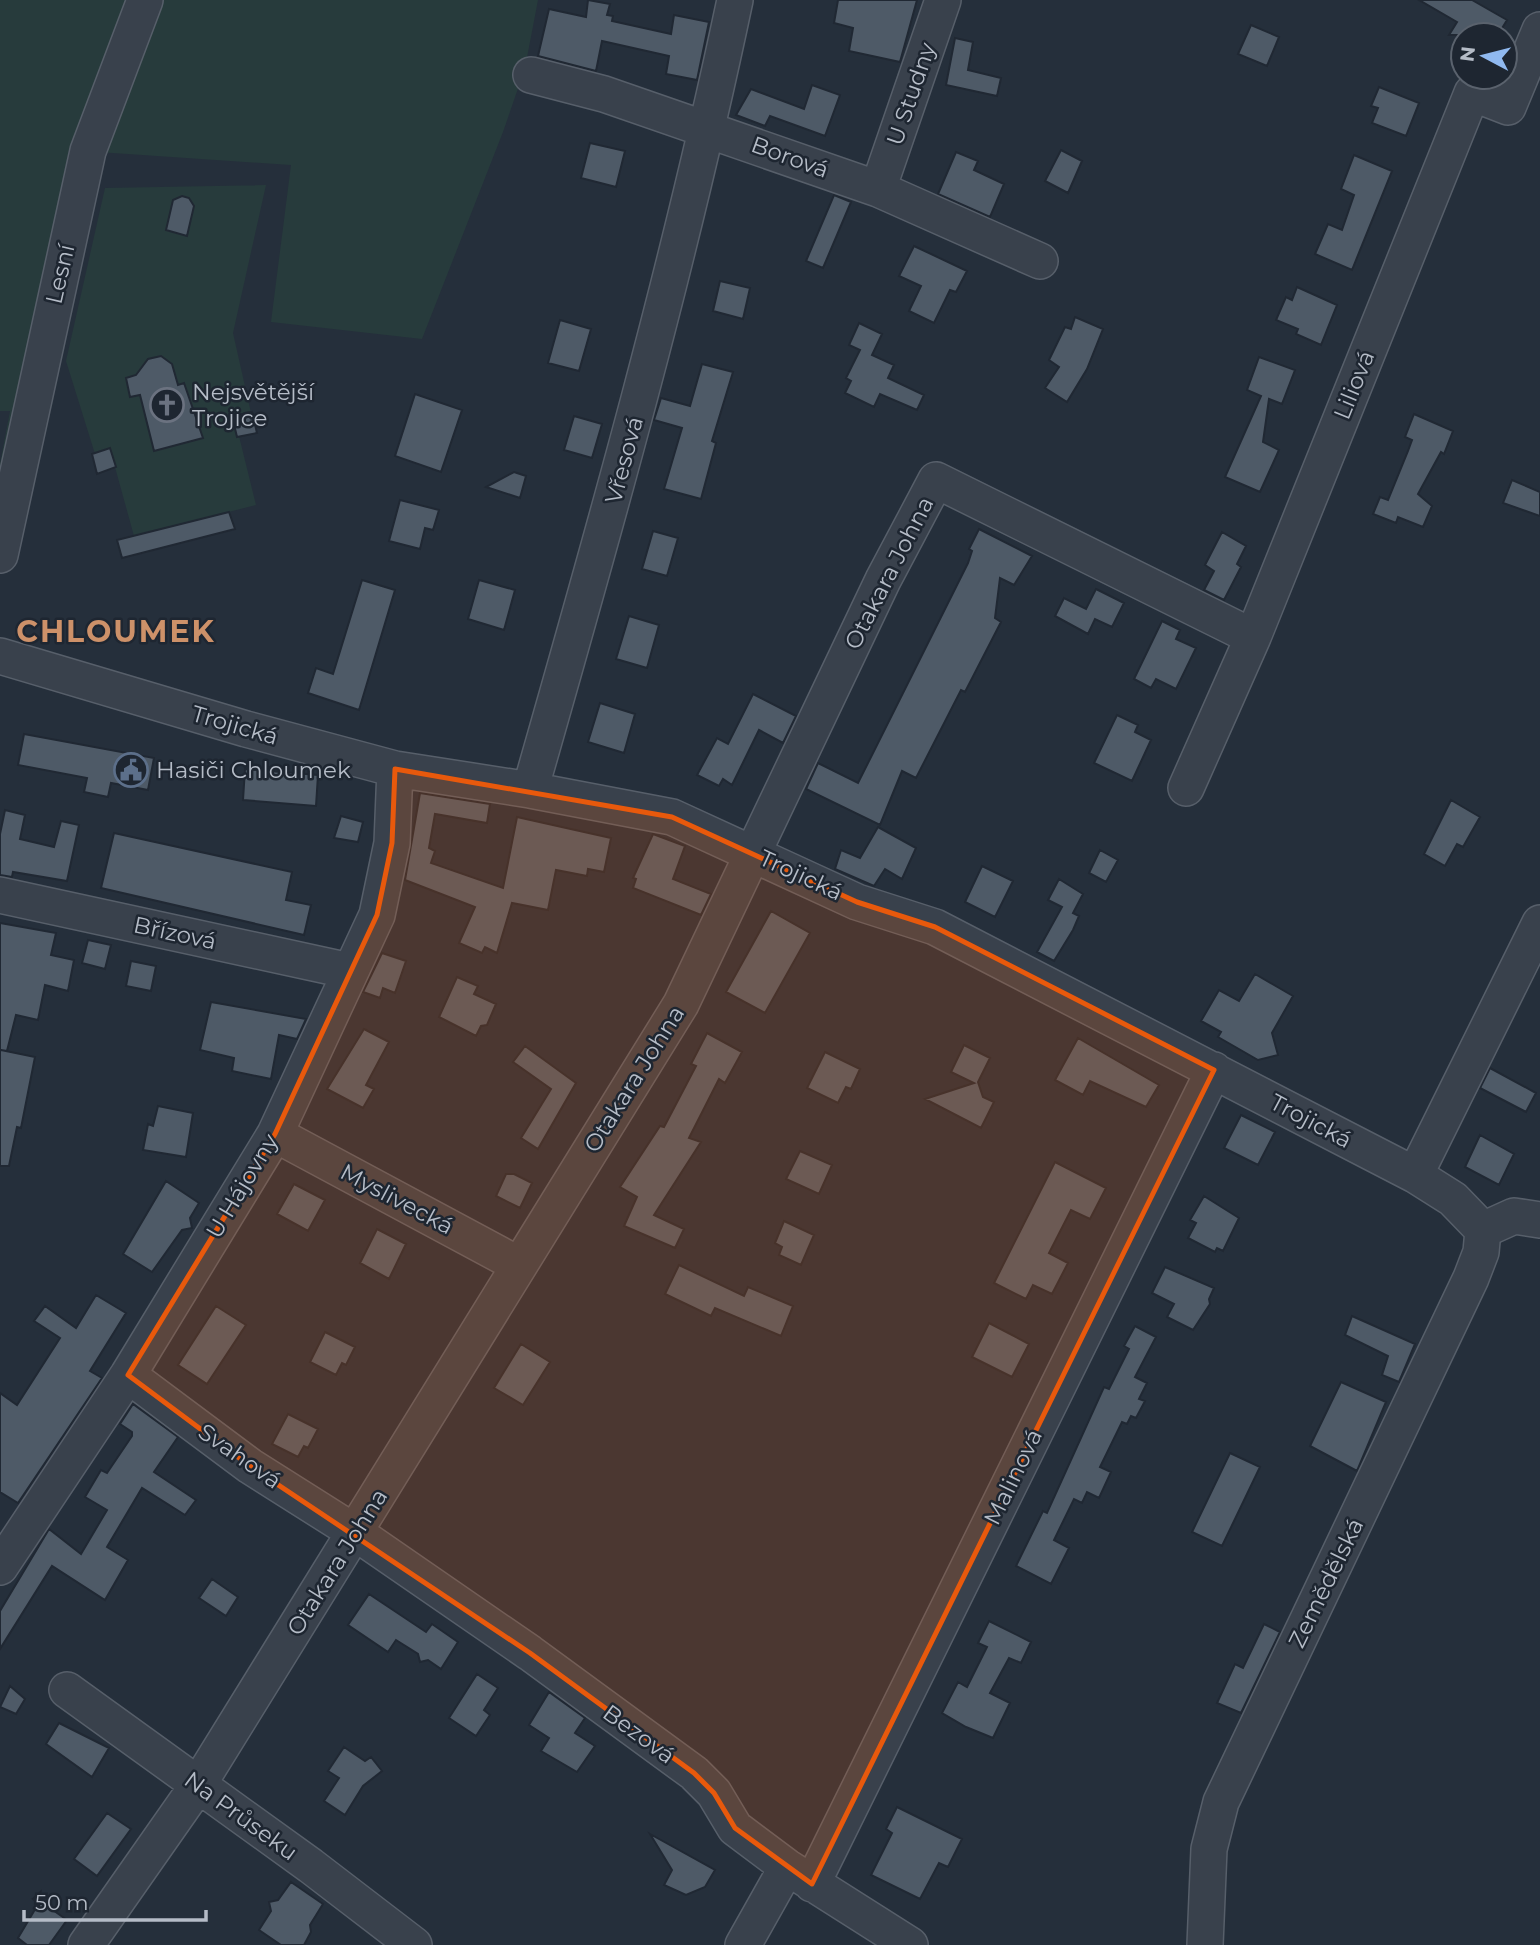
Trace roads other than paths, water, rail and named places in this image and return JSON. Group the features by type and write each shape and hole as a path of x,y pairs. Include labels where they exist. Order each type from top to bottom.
{"street":[{"name":"Lesní","path":"0,555 88,151 145,0"},
{"name":"Vřesová","path":"530,790 615,495 708,128 735,0"},
{"name":"U Studny","path":"878,188 943,0"},
{"name":"Liliová","path":"1186,788 1253,637 1472,93 1508,107 1540,30"},
{"name":"Borová","path":"531,75 604,94 878,188 982,237 1041,261"},
{"name":"Otakara Johna","path":"86,1945 198,1785 681,1004 883,580 936,480 1253,637"},
{"name":"Trojická","path":"0,656 246,729 395,769 530,790 673,817 857,902 935,926 1415,1175 1453,1199 1483,1230"},
{"name":"U Hájovny","path":"0,1567 128,1375 275,1134 377,915 392,843 395,769"},
{"name":"Břízová","path":"0,895 350,971"},
{"path":"1415,1175 1540,923"},
{"name":"Malinová","path":"743,1945 800,1875 1214,1070"},
{"name":"Myslivecká","path":"275,1134 519,1265"},
{"path":"1483,1230 1514,1216 1540,1220"},
{"name":"Zemědělská","path":"1205,1945 1209,1849 1221,1802 1471,1278 1481,1251 1483,1230"},
{"name":"Svahová","path":"128,1375 250,1466 356,1533"},
{"name":"Bezová","path":"356,1533 530,1653 694,1773 714,1793 735,1828 800,1875 910,1945"},
{"name":"Na Průseku","path":"67,1690 414,1945"}],"place":[{"name":"Nejsvětější Trojice","path":"167,405"},
{"name":"Hasiči Chloumek","path":"131,770"}],"district":[{"name":"CHLOUMEK","path":"116,631"}]}
